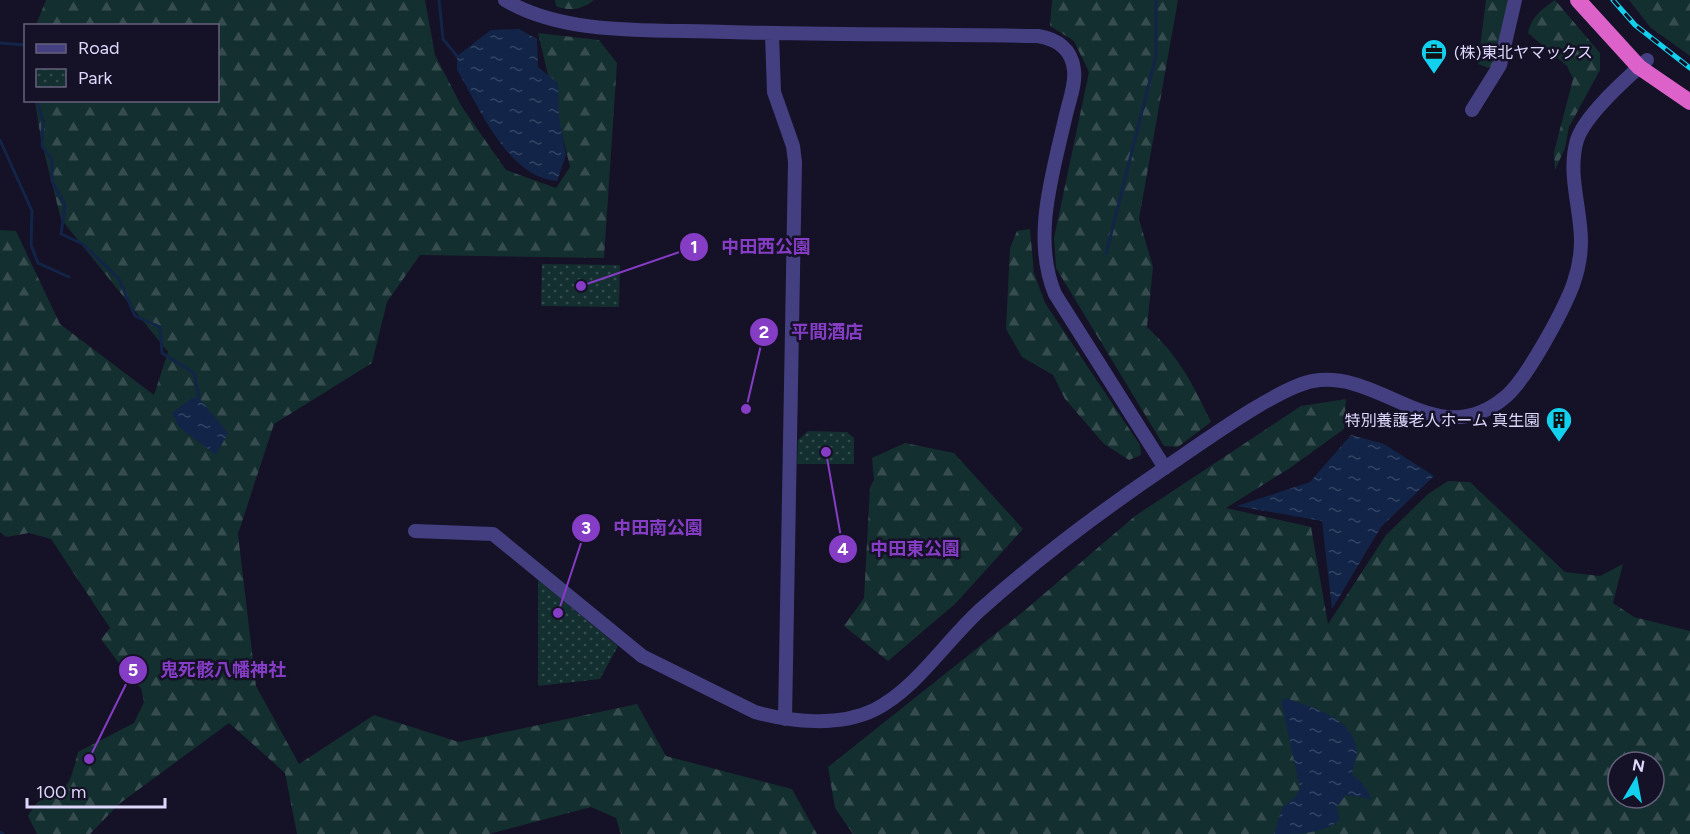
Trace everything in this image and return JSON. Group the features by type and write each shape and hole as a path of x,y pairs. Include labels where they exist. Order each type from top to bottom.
{"highway":[{"path":"1578,0 1643,64 1690,102"},
{"path":"1592,0 1643,64 1690,90"}],"street":[{"path":"505,0 533,15 585,25 772,34 1038,36 1052,38 1062,44 1075,72 1046,216 1043,255 1046,274 1055,294 1164,468"},
{"path":"1472,110 1500,65 1515,0"},
{"path":"772,34 774,92 793,146 795,162 785,719"},
{"path":"415,531 493,534 642,656 755,712 785,719 843,719 871,711 891,700 981,609 1066,541 1164,468 1283,392 1309,381 1331,379 1345,381 1367,387 1430,415 1450,418 1469,415 1505,398 1539,350 1574,283 1581,243 1574,174 1577,141 1592,117 1643,64"}],"green space":[{"path":"46,0 425,0 435,55 462,107 506,170 556,188 570,167 538,33 599,40 617,63 604,258 420,255 387,302 372,363 274,424 238,534 256,686 299,764 374,715 459,742 637,704 666,756 792,789 817,834 621,834 616,818 591,807 489,834 297,834 285,773 229,723 119,804 90,834 37,834 28,816 38,802 54,795 67,785 78,752 134,723 144,702 141,688 129,677 101,639 110,628 51,539 29,533 6,537 0,532 0,230 16,231 60,324 154,395 168,352 61,219 41,140 35,102 219,102 219,24 36,24"},
{"path":"555,0 594,0 585,6 571,9 556,6"},
{"path":"1052,0 1178,0 1139,219 1153,267 1147,327 1177,360 1211,422 1178,447 1164,446 1056,268 1054,238 1089,72 1074,41 1050,26"},
{"path":"1486,0 1508,0 1495,64 1488,68 1478,64"},
{"path":"1555,0 1600,53 1600,70 1569,127 1565,148 1555,170 1554,152 1573,79 1567,66 1528,33 1538,14"},
{"path":"1629,0 1690,0 1690,56 1650,27"},
{"path":"1030,229 1034,273 1045,303 1140,445 1141,455 1129,460 1104,444 1065,399 1053,375 1022,357 1006,329 1010,248 1017,231"},
{"path":"542,264 620,265 619,307 541,306"},
{"path":"1346,399 1344,429 1290,468 1226,508 1311,527 1328,624 1386,535 1428,494 1448,481 1470,482 1565,572 1600,576 1623,564 1613,603 1634,617 1690,631 1690,834 853,834 835,808 828,767 1024,611 1135,516 1301,406"},
{"path":"808,431 847,432 854,438 854,464 797,464 798,440"},
{"path":"905,443 954,453 1023,529 955,604 888,661 844,626 864,598 870,487 874,480 872,458"},
{"path":"538,580 618,646 600,679 538,686"}],"water":[{"path":"519,29 537,39 538,67 558,83 559,116 566,155 557,181 539,177 509,154 486,121 457,70 457,56 491,30"},
{"path":"192,398 199,398 228,433 216,455 179,427 172,413"},
{"path":"1351,435 1384,444 1434,476 1381,527 1332,609 1322,521 1237,506 1310,482"},
{"path":"1286,698 1330,715 1348,730 1354,739 1357,751 1352,774 1362,783 1372,799 1346,795 1337,806 1340,819 1327,828 1310,832 1274,834 1282,808 1295,797 1300,788 1281,701"}],"waterway":[{"path":"439,0 443,39 457,56"},
{"path":"1106,254 1156,56 1156,0"},
{"path":"0,43 24,45"},
{"path":"38,102 43,121 42,146 52,160 52,181 65,205 61,234 83,244 119,279 135,316 160,327 162,353 194,373 199,398"},
{"path":"0,140 32,211 31,245 38,263 69,277"}],"railway":[{"path":"1613,0 1635,25 1690,68"}],"place":[{"name":"(株)東北ヤマックス","path":"1434,75"},
{"name":"中田西公園","path":"581,286"},
{"name":"平間酒店","path":"746,409"},
{"name":"特別養護老人ホーム 真生園","path":"1559,443"},
{"name":"中田東公園","path":"826,452"},
{"name":"中田南公園","path":"558,613"},
{"name":"鬼死骸八幡神社","path":"89,759"}]}
